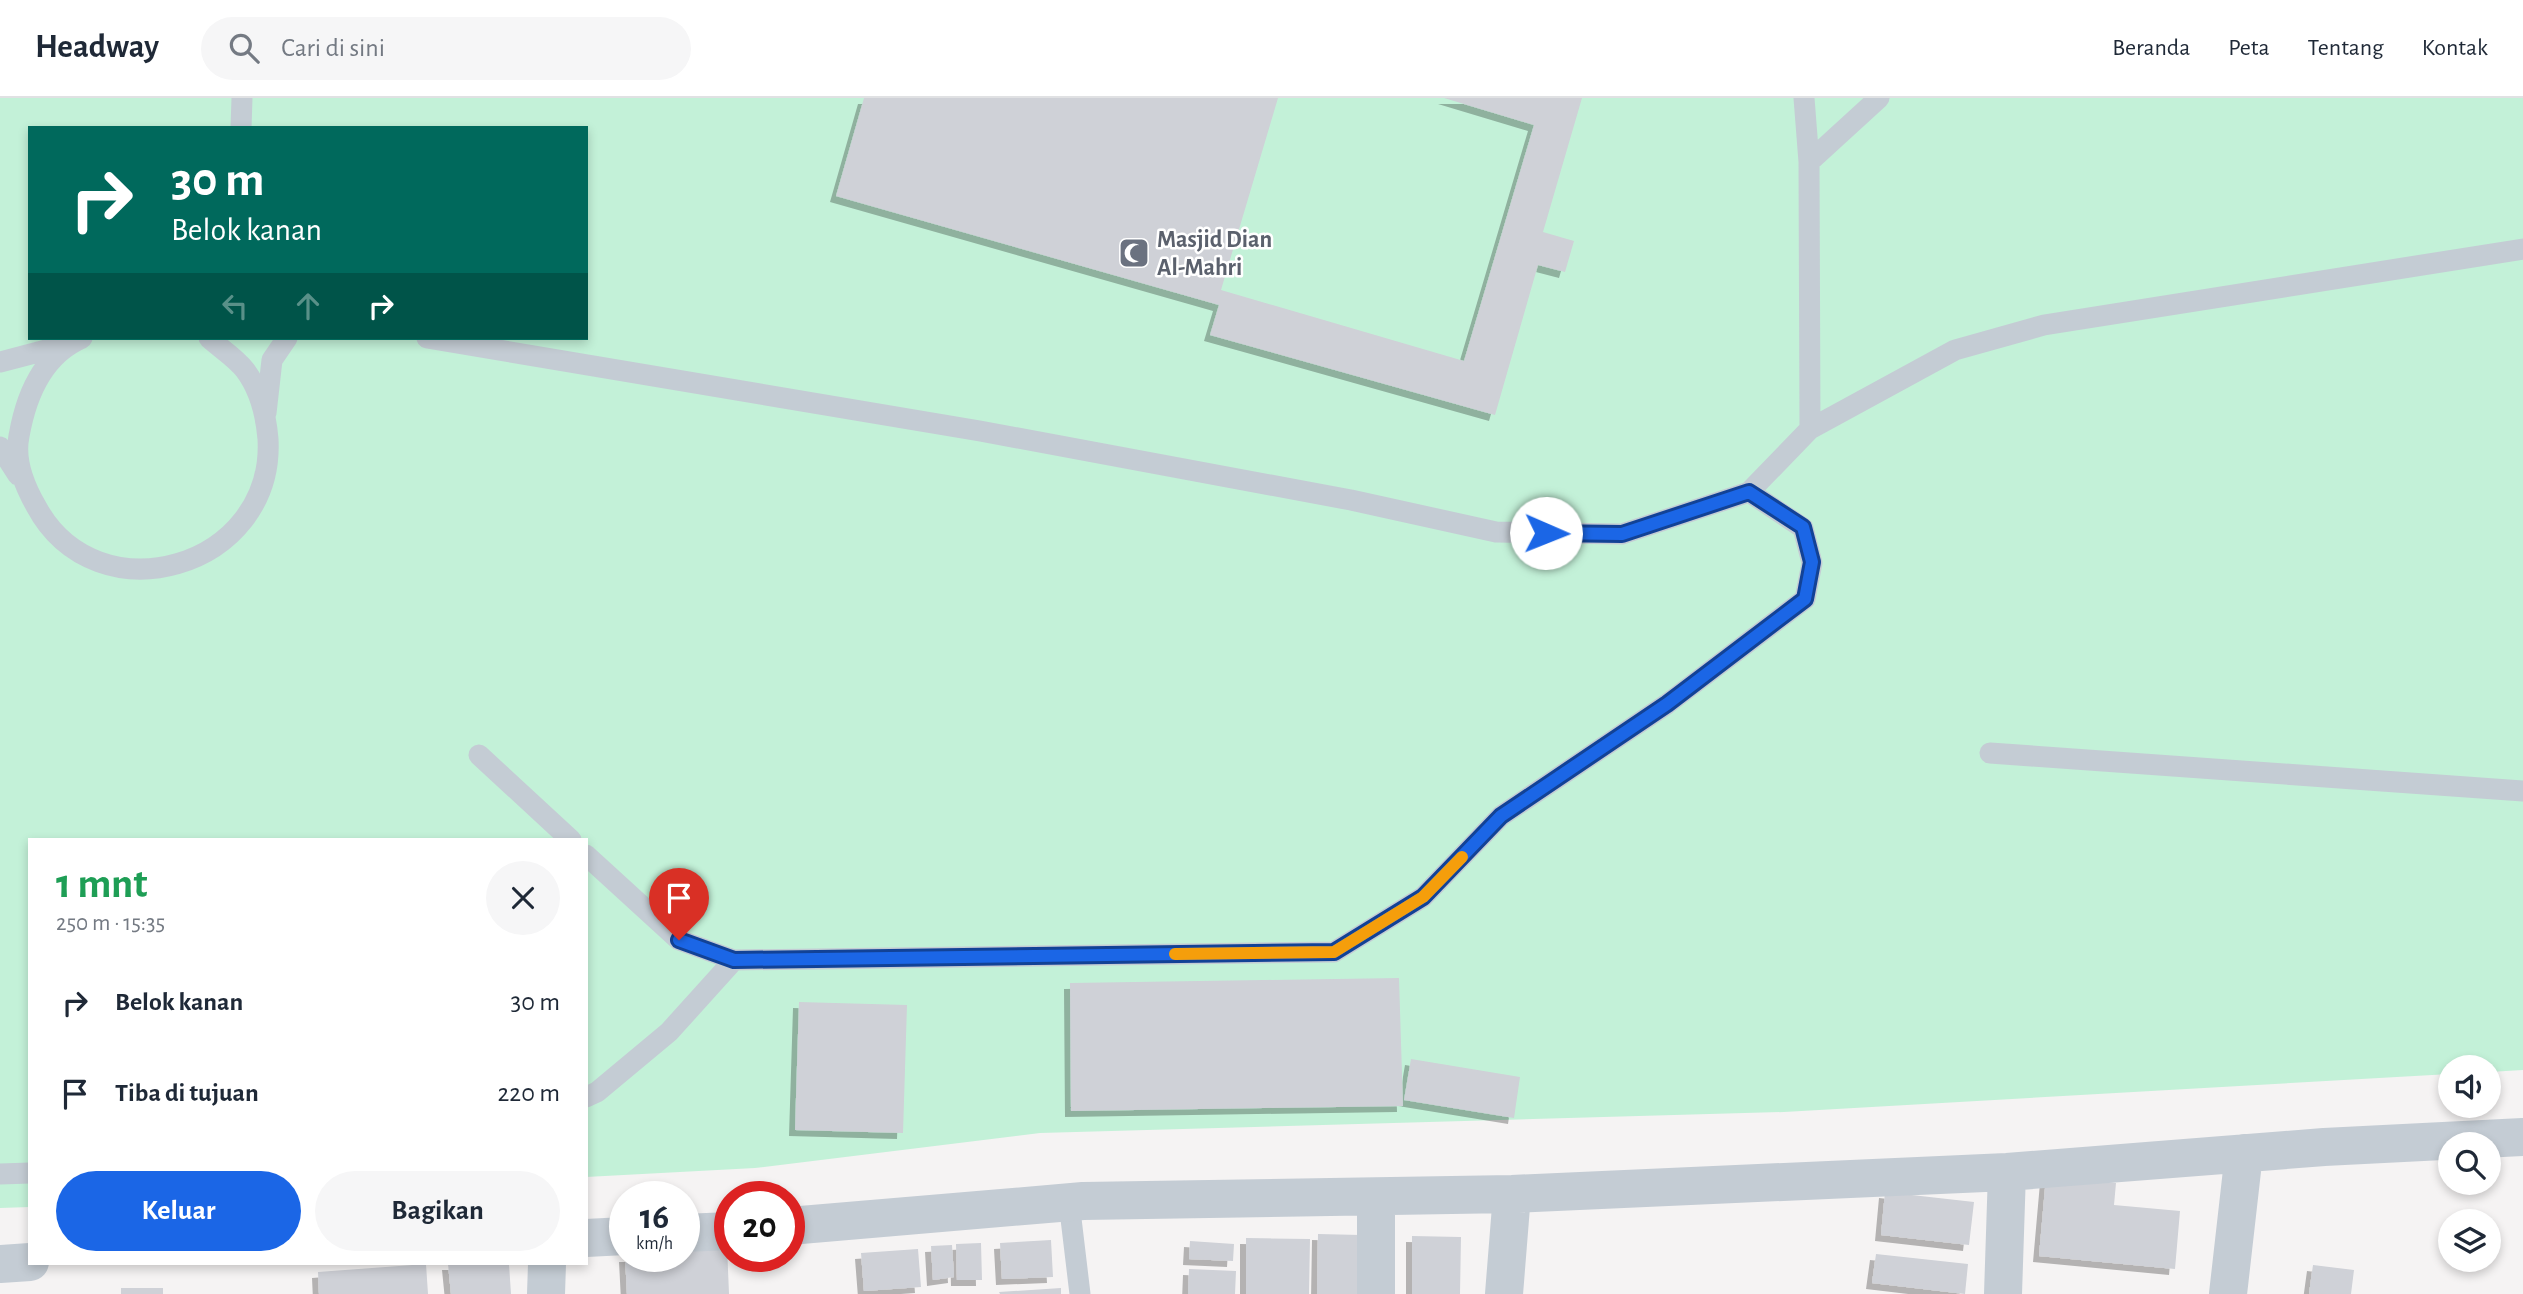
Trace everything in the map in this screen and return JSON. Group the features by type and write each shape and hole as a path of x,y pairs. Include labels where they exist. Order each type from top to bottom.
{"street":[{"path":"805,1225 1069,1202 1512,1194 2007,1172 2244,1153 2523,1137"},
{"path":"2228,1294 2244,1153"},
{"path":"2003,1294 2007,1172"},
{"path":"1504,1294 1512,1194"},
{"path":"1376,1197 1377,1294"},
{"path":"588,1238 609,1237"},
{"path":"0,1264 28,1262"},
{"path":"546,1294 547,1265"}],"lane":[{"path":"241,126 242,98"},
{"path":"1804,98 1809,162 1810,429"},
{"path":"1809,162 1879,98"},
{"path":"438,340 980,431 1351,500 1496,532 1622,534 1749,492 1810,429 1955,350 2044,325 2523,249"},
{"path":"23,483 17,444 24,405 42,371 76,340"},
{"path":"0,362 76,340"},
{"path":"211,340 245,370 266,413"},
{"path":"0,447 46,526 84,556 130,570 179,566 222,544 254,508 269,462 266,413 272,360 286,340"},
{"path":"588,857 679,940 734,960 1334,952 1423,897 1501,816 1667,704 1805,599 1812,562 1803,527 1749,492"},
{"path":"1990,753 2523,791"},
{"path":"479,755 568,838"},
{"path":"588,1096 597,1092 669,1032 734,960"},
{"path":"0,1174 28,1173"},
{"path":"1069,1202 1080,1294"}],"green space":[{"path":"0,98 2523,98 2523,1070 2501,1071 2501,1055 2438,1055 2438,1075 1784,1112 1040,1133 755,1168 588,1177 588,838 28,838 28,1207 0,1208"}],"building":[{"name":"Masjid Dian Al-Mahri","path":"864,98 1278,98 1221,290 1464,361 1534,125 1444,98 1582,98 1543,232 1574,241 1565,272 1538,265 1495,415 1210,335 1219,305 836,196"},
{"path":"1399,978 1403,1106 1071,1111 1070,983"},
{"path":"799,1002 907,1005 903,1133 795,1130"},
{"path":"1411,1059 1520,1077 1514,1118 1404,1100"},
{"path":"2046,1177 2116,1183 2114,1205 2180,1211 2175,1269 2039,1256"},
{"path":"1885,1192 1974,1202 1969,1245 1881,1235"},
{"path":"1318,1234 1361,1235 1359,1294 1317,1294"},
{"path":"1412,1236 1461,1237 1460,1294 1412,1294"},
{"path":"1246,1238 1310,1239 1309,1294 1246,1294"},
{"path":"1051,1240 1053,1277 1002,1279 1000,1243"},
{"path":"1190,1241 1234,1244 1233,1261 1189,1259"},
{"path":"981,1243 982,1280 957,1280 956,1244"},
{"path":"952,1245 954,1277 933,1280 931,1246"},
{"path":"714,1246 714,1272 728,1272 729,1294 627,1294 626,1272 700,1272 700,1247"},
{"path":"918,1249 921,1287 864,1291 861,1253"},
{"path":"1876,1254 1968,1264 1965,1294 1872,1283"},
{"path":"426,1265 428,1294 319,1294 318,1272"},
{"path":"448,1265 509,1265 511,1294 451,1294"},
{"path":"2313,1265 2354,1270 2351,1294 2309,1294"},
{"path":"1189,1269 1236,1271 1235,1294 1188,1294"},
{"path":"121,1288 163,1288 163,1294 121,1294"},
{"path":"1061,1288 1061,1294 999,1292"}],"slow traffic":[{"path":"1175,954 1334,952 1423,897 1462,857"}],"place":[{"name":"Masjid Dian Al-Mahri","path":"1134,253"}],"route":[{"path":"679,940 734,960 1334,952 1423,897 1501,816 1667,704 1805,599 1812,562 1803,527 1749,492 1622,534 1546,533"}]}
